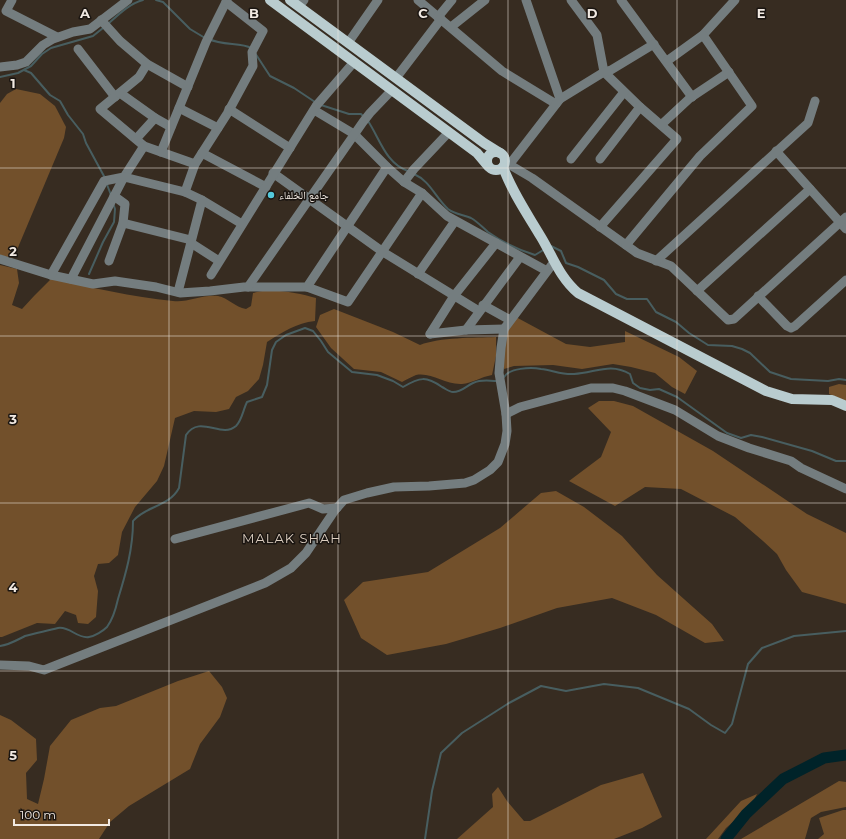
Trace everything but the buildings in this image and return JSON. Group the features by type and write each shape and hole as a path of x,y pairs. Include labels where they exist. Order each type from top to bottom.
{"main road":[{"path":"270,0 477,153 490,168 512,188"},
{"path":"290,0 301,3 348,43 484,143 504,156 512,188 564,280 583,297 766,391 792,399 832,400 846,406"},
{"path":"500,152 494,152 489,155 486,160 490,168 498,170 506,165"}],"street":[{"path":"12,0 6,12 58,37"},
{"path":"0,67 17,65 26,62 43,45 58,37 73,32 90,29 104,23 128,0"},
{"path":"348,43 378,0"},
{"path":"418,0 502,71 558,102"},
{"path":"396,78 452,0"},
{"path":"451,27 485,0"},
{"path":"526,0 558,102"},
{"path":"572,0 597,35 604,72 640,107 677,139 600,227"},
{"path":"621,0 692,97"},
{"path":"667,61 704,35 735,0"},
{"path":"161,152 208,39 226,1 263,31 254,49 253,66 229,110 195,164 185,192"},
{"path":"104,23 120,41 147,64 188,87"},
{"path":"626,245 700,156 752,106 704,35"},
{"path":"654,44 611,70 604,72 558,102 506,165 532,178 637,253 671,266 724,318 730,320 734,319 758,296 844,223 810,189 776,151"},
{"path":"78,49 118,95 171,127"},
{"path":"211,274 317,105 354,62"},
{"path":"147,64 140,77 100,109 144,146 195,164"},
{"path":"661,125 692,97 729,72"},
{"path":"248,287 354,134 365,119 392,90"},
{"path":"571,160 624,92"},
{"path":"656,261 808,123 815,101"},
{"path":"317,105 354,134 387,168 404,182 422,193 447,216 547,271"},
{"path":"600,159 640,107"},
{"path":"179,108 218,128"},
{"path":"229,110 290,148"},
{"path":"136,138 155,118"},
{"path":"404,182 414,169 449,132"},
{"path":"70,279 124,177 144,146"},
{"path":"202,153 266,187"},
{"path":"307,287 387,168"},
{"path":"273,173 383,252 418,274 454,296 510,320"},
{"path":"51,275 107,180 124,177 185,192 202,200 242,224"},
{"path":"697,291 810,189"},
{"path":"0,259 51,275 93,284 116,281 178,292 210,291 248,287 307,287 348,302 422,193"},
{"path":"109,261 123,223 125,204 114,196"},
{"path":"178,292 202,200"},
{"path":"418,274 455,221"},
{"path":"123,223 191,242 220,260"},
{"path":"496,243 454,296 430,334 466,330 504,329"},
{"path":"466,330 520,257"},
{"path":"0,665 29,666 44,670 265,583 291,568 306,553 344,500 387,488 465,483 474,480 490,470 498,462 505,444 507,431 506,414 499,373 504,329 547,271 552,259"},
{"path":"758,296 787,326 791,328 846,280"},
{"path":"506,414 520,407 591,388 613,388 675,410 718,436 749,448 791,461 801,468 846,489"},
{"path":"175,539 309,503 324,509 337,508"}],"shaded area":[{"path":"16,89 40,94 55,106 66,127 64,138 14,257 11,258 0,255 0,103 7,94"},
{"path":"0,265 17,269 19,283 12,305 22,309 51,279 127,294 173,301 184,301 207,296 218,296 246,309 251,306 253,293 260,291 284,291 316,298 315,321 284,331 267,342 259,379 248,391 236,397 229,409 216,412 194,411 175,418 164,466 157,481 135,507 122,532 118,555 109,563 98,564 94,576 98,591 96,617 88,624 78,623 76,615 65,611 55,624 37,623 2,637 0,637"},
{"path":"334,309 393,332 420,345 447,339 496,337 496,356 492,375 462,384 450,383 428,375 416,375 402,382 381,372 354,369 331,348 316,327 320,315"},
{"path":"514,316 566,344 590,347 625,342 625,331 679,357 697,371 685,394 672,387 655,373 613,364 582,369 553,365 514,366 504,369 504,340"},
{"path":"839,384 846,385 846,401 829,394 829,387"},
{"path":"599,401 614,401 633,406 713,451 807,514 846,533 846,604 802,592 786,570 777,554 735,517 681,489 645,487 615,506 569,481 601,457 611,432 588,408"},
{"path":"556,491 584,507 622,536 657,575 712,624 724,641 705,643 656,615 612,598 557,608 500,628 446,644 387,655 361,638 344,600 363,582 428,572 500,528 541,493"},
{"path":"209,671 222,687 227,698 220,717 200,744 190,769 129,806 110,822 99,839 0,839 0,715 11,720 36,739 37,760 26,773 27,799 38,804 50,746 71,720 100,708 116,706 178,681"},
{"path":"643,773 662,817 642,828 614,839 457,839 493,807 492,794 498,787 507,801 524,821 530,821 601,785"},
{"path":"839,781 846,782 846,807 821,812 811,818 805,839 741,839"},
{"path":"757,794 751,806 726,828 718,839 706,839 741,801"},
{"path":"846,810 846,839 818,839 824,834 819,818"}],"waterway":[{"path":"108,24 120,13 143,0"},
{"path":"156,0 163,2 190,29 205,38"},
{"path":"0,77 18,73 31,66 42,54 51,48 93,36 103,28"},
{"path":"209,39 220,43 242,45 251,48"},
{"path":"255,53 270,76 294,88 315,102"},
{"path":"24,70 31,73 50,95 60,101 68,115 83,134 86,143 105,178"},
{"path":"321,105 349,114 361,114 364,117"},
{"path":"368,121 389,157 400,168 408,171"},
{"path":"414,174 420,177 428,185 450,211 471,218 488,232 517,248 535,255 545,249"},
{"path":"106,182 111,195"},
{"path":"89,274 103,242 114,222 115,209 113,203"},
{"path":"551,246 561,251 566,263 578,267 604,280 616,294 627,299 647,299 656,312 676,322 689,333 708,345 732,346 742,349 750,353 770,372 791,379 828,381 839,379 846,380"},
{"path":"0,646 25,636 58,628 66,629 77,635 89,637 101,632 107,627 114,613 126,570 132,541 133,521 144,512 169,499 179,488 186,435 192,429 204,426 224,430 230,429 238,424 247,402 262,397 267,385 272,350 276,342 286,335 305,328 313,331 328,352 352,372 377,375 393,381 403,387 414,381 423,379 432,381 453,392 459,391 479,381 497,381"},
{"path":"504,377 510,372 526,368 537,368 570,374 609,368 616,369 630,374 633,383 640,388 650,390 659,389 677,397 727,433 741,438 751,435 762,437 812,451 836,461 846,461"},
{"path":"425,839 432,791 441,753 462,733 509,703 541,686 566,691 604,684 638,688 689,709 725,733 732,724 748,664 762,648 794,636 846,631"},
{"path":"726,839 746,814 783,779 824,758 846,755"}],"place":[{"name":"جامع الخلفاء","path":"271,195"}],"district":[{"name":"MALAK SHAH","path":"292,538"}]}
